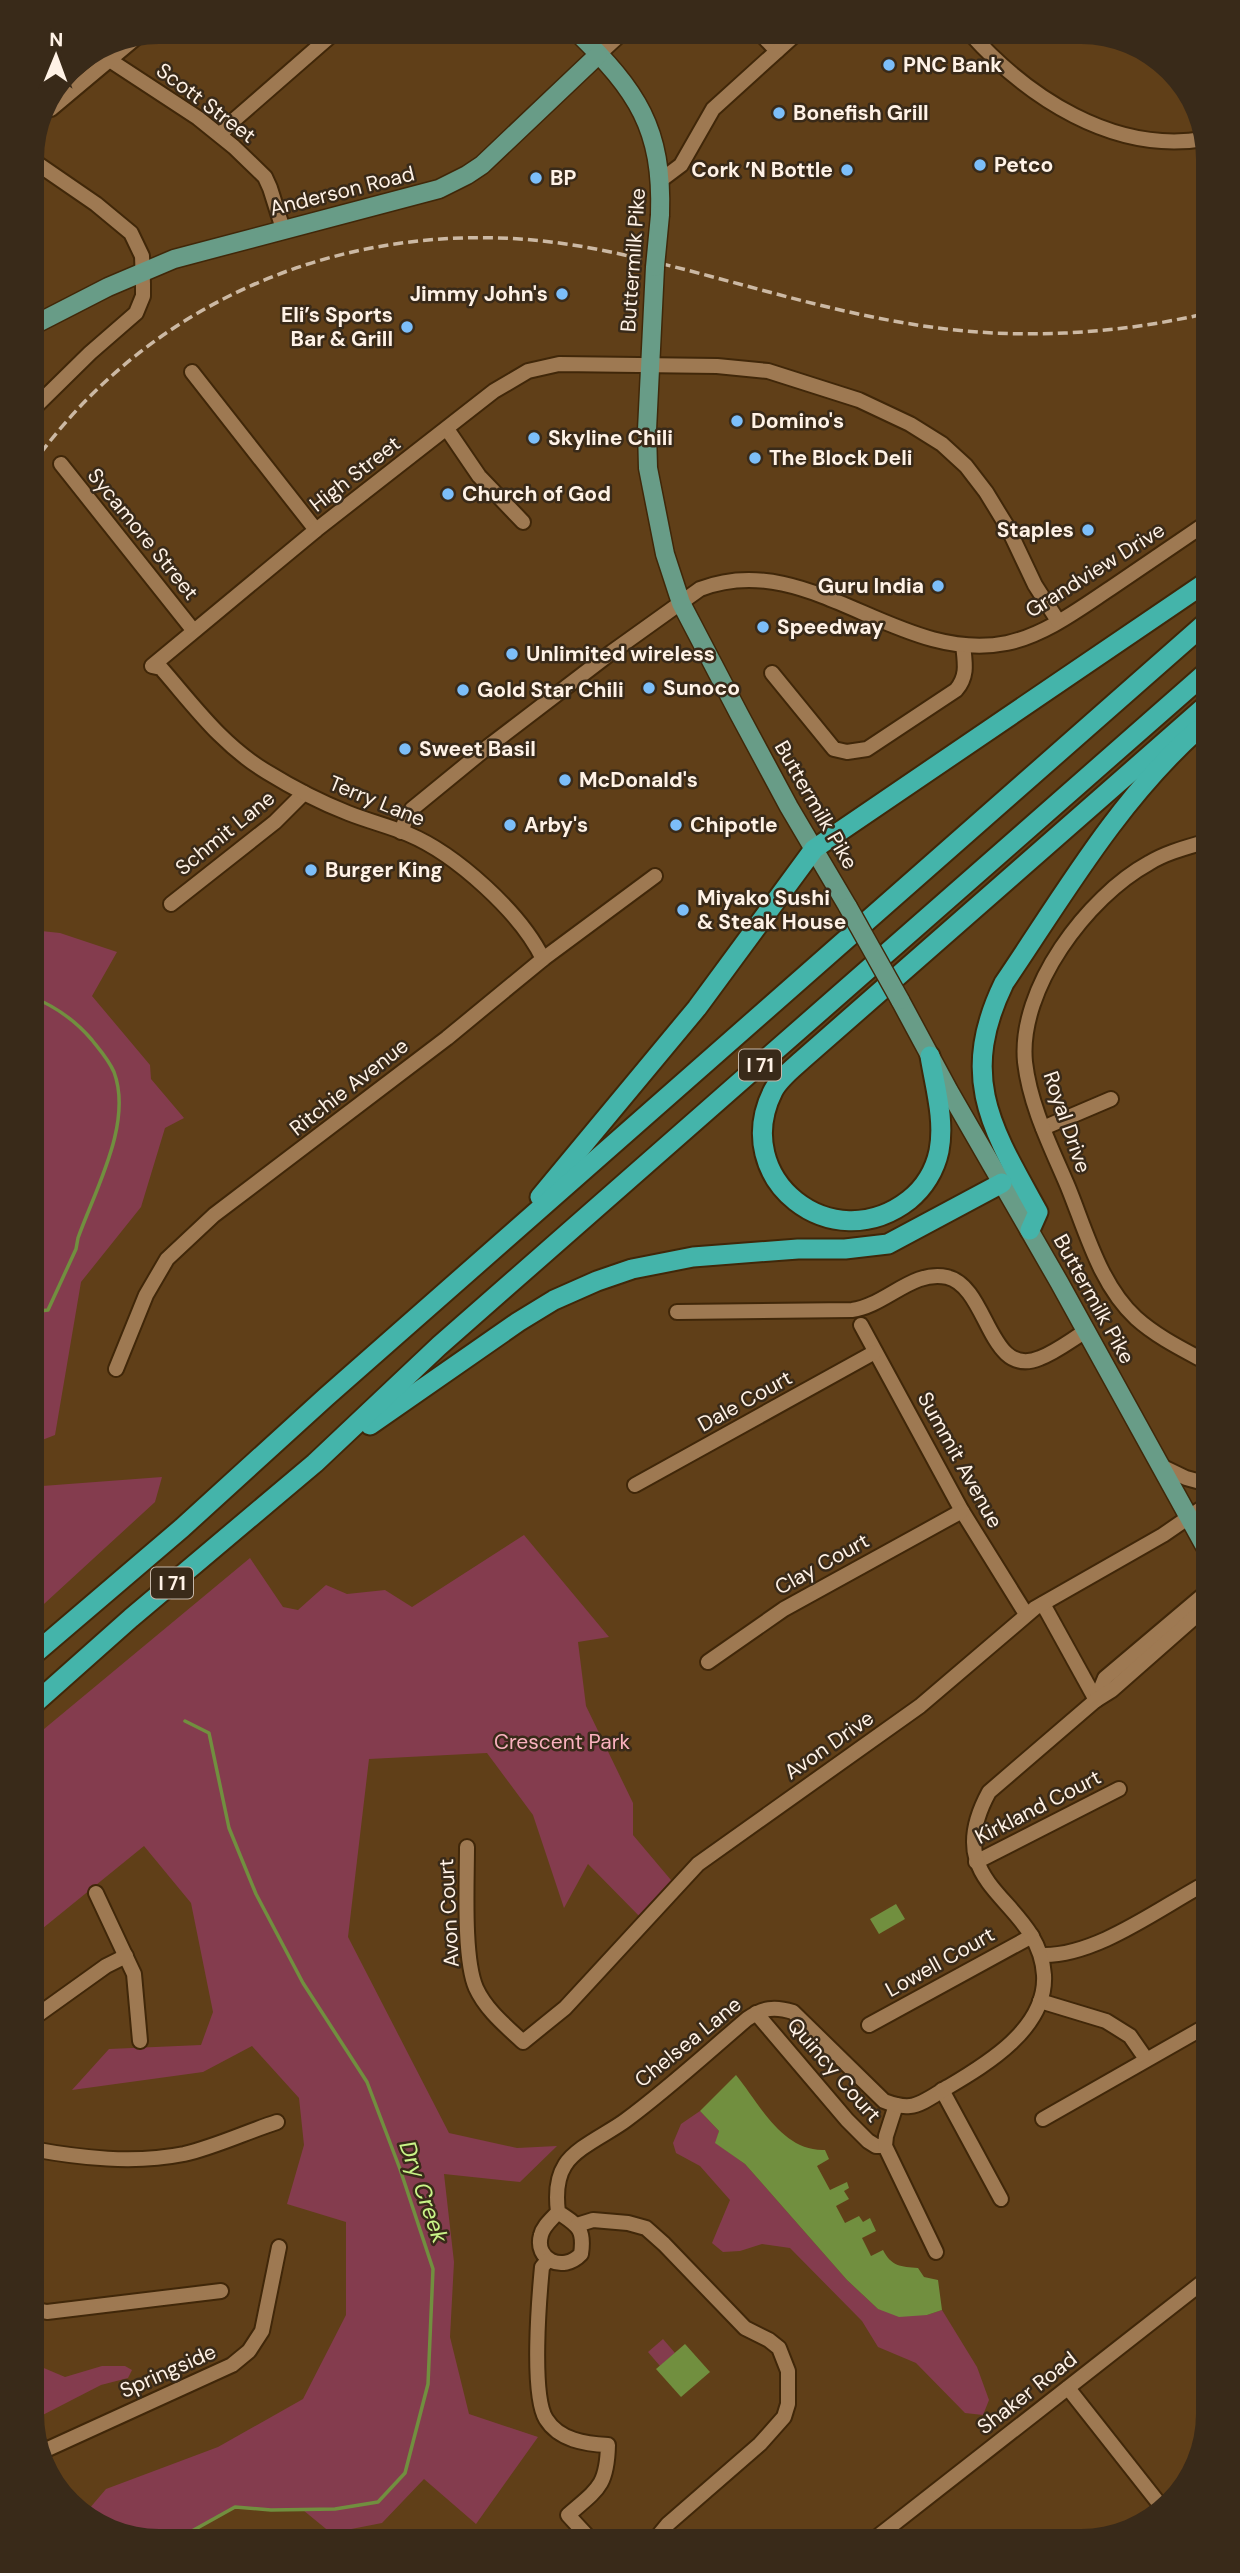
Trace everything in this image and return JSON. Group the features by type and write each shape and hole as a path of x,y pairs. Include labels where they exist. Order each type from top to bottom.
{"highway":[{"path":"503,1241 696,1008 814,849 1196,590"},
{"name":"I 71","path":"44,1646 182,1528 326,1397 1196,632"},
{"name":"I 71","path":"44,1695 315,1463 439,1346 1196,682"},
{"path":"930,1056 939,1111 940,1141 936,1163 917,1193 894,1211 878,1217 838,1220 806,1209 778,1184 764,1150 763,1132 767,1108 779,1082 1196,715"},
{"path":"1030,1230 1038,1212 997,1138 985,1105 981,1069 984,1040 994,1003 1004,983 1109,828 1155,771 1196,732"},
{"path":"315,1463 518,1322 554,1300 597,1280 632,1269 693,1257 798,1249 845,1250 888,1244 1002,1183"}],"main road":[{"name":"Buttermilk Pike","path":"588,44 623,82 639,105 655,145 661,180 652,309 648,468 665,554 681,603 738,714 1196,1530"},
{"name":"Anderson Road","path":"44,320 143,271 210,248 439,189 467,176 598,55"}],"street":[{"path":"220,135 321,44"},
{"name":"Anderson Road","path":"598,55 610,44"},
{"path":"770,44 777,51"},
{"path":"661,180 681,165 713,109 785,44"},
{"path":"981,44 1016,78 1055,105 1099,128 1151,140 1194,139"},
{"path":"60,101 118,52"},
{"name":"Scott Street","path":"108,60 220,135 265,177 283,229"},
{"path":"44,169 125,226 142,256 143,271 143,296 136,313 44,398"},
{"name":"High Street","path":"184,695 161,668 152,666 316,530 494,391 528,371 559,364 717,366 768,371 859,400 910,424 942,444 966,466 986,492 1058,621"},
{"path":"192,372 316,530"},
{"path":"447,429 479,476 523,522"},
{"name":"Sycamore Street","path":"61,464 193,630"},
{"name":"Grandview Drive","path":"401,832 408,814 435,790 612,652 700,589 711,584 753,578 768,579 794,586 926,638 962,645 1007,643 1032,635 1058,621 1196,531"},
{"path":"772,673 834,749 860,751 874,745 956,690 963,681 965,669 962,645"},
{"name":"Terry Lane","path":"184,695 208,725 233,748 265,771 346,812 425,843 460,866 487,889 536,945 543,959"},
{"name":"Schmit Lane","path":"171,904 275,822 304,793"},
{"name":"Royal Drive","path":"1196,845 1148,863 1114,887 1086,917 1040,982 1028,1016 1025,1061 1043,1128 1104,1275 1136,1318 1196,1356"},
{"name":"Ritchie Avenue","path":"116,1369 146,1295 167,1259 214,1215 447,1038 543,959 655,876"},
{"path":"1043,1128 1111,1098"},
{"path":"677,1312 852,1310 874,1304 923,1278 945,1276 961,1285 975,1300 1000,1348 1012,1359 1039,1359 1086,1331"},
{"name":"Summit Avenue","path":"861,1325 962,1511 1026,1614"},
{"name":"Dale Court","path":"635,1485 875,1352"},
{"path":"1159,1465 1196,1481"},
{"name":"Clay Court","path":"708,1662 784,1609 962,1511"},
{"path":"1189,1518 1196,1513"},
{"name":"Avon Drive","path":"523,2042 565,2008 698,1864 920,1706 981,1656 1026,1614 1189,1518"},
{"path":"1096,1700 1105,1678 1196,1602"},
{"path":"1043,1604 1096,1700"},
{"path":"936,2252 885,2146 896,2105 912,2106 995,2056 1030,2021 1040,2001 1044,1982 1041,1955 1032,1936 981,1874 976,1862 974,1840 976,1819 989,1792 1196,1616"},
{"name":"Kirkland Court","path":"976,1862 1119,1789"},
{"name":"Avon Court","path":"467,1847 467,1912 473,1980 493,2013 523,2042"},
{"path":"1041,1955 1068,1954 1095,1945 1196,1889"},
{"path":"96,1893 134,1974 139,2042"},
{"name":"Lowell Court","path":"869,2025 1032,1936"},
{"path":"44,2010 106,1966 126,1956"},
{"path":"1040,2001 1105,2021 1130,2036 1146,2059"},
{"name":"Chelsea Lane","path":"548,2260 541,2248 540,2236 558,2212 556,2192 566,2163 576,2153 625,2121 756,2013 770,2007 793,2012 884,2101 896,2105"},
{"name":"Quincy Court","path":"756,2013 847,2120 868,2141 876,2146 885,2146"},
{"path":"1043,2119 1196,2032"},
{"path":"942,2090 1000,2199"},
{"path":"44,2151 89,2158 144,2158 182,2154 277,2122"},
{"path":"558,2212 578,2225 582,2235 581,2254 574,2262 560,2264 548,2260 542,2267 537,2330 540,2403 545,2418 560,2433 587,2444 608,2445 608,2468 605,2477 596,2491 568,2515 581,2529"},
{"path":"578,2225 593,2220 628,2223 646,2228 745,2328 779,2348 788,2371 788,2404 784,2417 751,2452 664,2529"},
{"name":"Springside","path":"50,2448 232,2365 249,2351 262,2331 279,2247"},
{"name":"Shaker Road","path":"889,2529 1196,2288"},
{"path":"44,2311 221,2291"},
{"path":"1068,2388 1156,2500"}],"green space":[{"path":"44,931 60,933 117,952 92,996 150,1065 151,1079 184,1118 165,1128 141,1207 81,1282 55,1435 44,1439"},
{"path":"162,1477 155,1502 44,1604 44,1486"},
{"name":"Crescent Park","path":"524,1535 609,1637 578,1642 586,1706 633,1803 633,1835 676,1886 644,1921 588,1864 564,1908 533,1815 487,1753 369,1759 348,1937 449,2133 517,2148 557,2146 520,2182 444,2174 454,2262 450,2337 469,2414 538,2437 476,2524 424,2479 382,2523 351,2529 326,2529 303,2510 235,2507 196,2529 151,2529 122,2523 91,2507 106,2489 218,2447 303,2399 346,2315 346,2222 287,2204 304,2145 299,2098 252,2046 203,2072 72,2090 109,2049 201,2045 213,2012 191,1903 144,1846 44,1927 44,1729 250,1558 283,1607 298,1610 326,1585 347,1594 385,1590 412,1607"},
{"path":"700,2111 719,2131 716,2143 745,2164 847,2280 878,2309 927,2315 942,2310 977,2367 989,2400 983,2415 965,2413 916,2363 878,2347 862,2321 790,2248 762,2244 740,2251 723,2252 712,2243 730,2200 700,2166 676,2153 673,2143 681,2124"},
{"path":"663,2339 675,2353 660,2366 648,2352"},
{"path":"102,2366 125,2366 132,2370 128,2378 101,2385 44,2414 44,2368 65,2377"}],"shaded area":[{"path":"896,1904 905,1919 879,1934 870,1919"},
{"path":"736,2075 784,2135 796,2143 825,2150 829,2159 817,2166 830,2190 847,2182 849,2188 844,2191 849,2199 836,2206 845,2223 859,2216 863,2222 870,2218 876,2231 862,2238 871,2256 883,2250 893,2262 918,2268 924,2277 938,2280 942,2310 927,2315 899,2317 878,2309 847,2280 745,2164 715,2143 719,2131 700,2111"},
{"path":"685,2344 710,2372 681,2397 656,2369"}],"waterway":[{"name":"Dry Creek","path":"44,1002 72,1020 110,1063 119,1092 119,1113 110,1156 76,1249 48,1310 44,1310"},
{"name":"Dry Creek","path":"185,1721 209,1733 229,1828 256,1894 303,1983 367,2082 400,2169 433,2269 428,2384 405,2473 378,2502 335,2509 271,2510 235,2507 196,2529"}],"railway":[{"path":"44,450 83,403 142,351 206,308 276,275 350,253 426,240 505,238 585,247 671,266 843,311 965,331 1070,333 1140,326 1196,315"}],"place":[{"name":"PNC Bank","path":"889,65"},
{"name":"Bonefish Grill","path":"779,113"},
{"name":"Petco","path":"980,165"},
{"name":"Cork ’N Bottle","path":"847,170"},
{"name":"BP","path":"536,178"},
{"name":"Jimmy John's","path":"562,294"},
{"name":"Eli’s Sports Bar & Grill","path":"407,327"},
{"name":"Domino's","path":"737,421"},
{"name":"Skyline Chili","path":"534,438"},
{"name":"The Block Deli","path":"755,458"},
{"name":"Church of God","path":"448,494"},
{"name":"Staples","path":"1088,530"},
{"name":"Guru India","path":"938,586"},
{"name":"Speedway","path":"763,627"},
{"name":"Unlimited wireless","path":"512,654"},
{"name":"Sunoco","path":"649,688"},
{"name":"Gold Star Chili","path":"463,690"},
{"name":"Sweet Basil","path":"405,749"},
{"name":"McDonald's","path":"565,780"},
{"name":"Arby's","path":"510,825"},
{"name":"Chipotle","path":"676,825"},
{"name":"Burger King","path":"311,870"},
{"name":"Miyako Sushi & Steak House","path":"683,910"}]}
